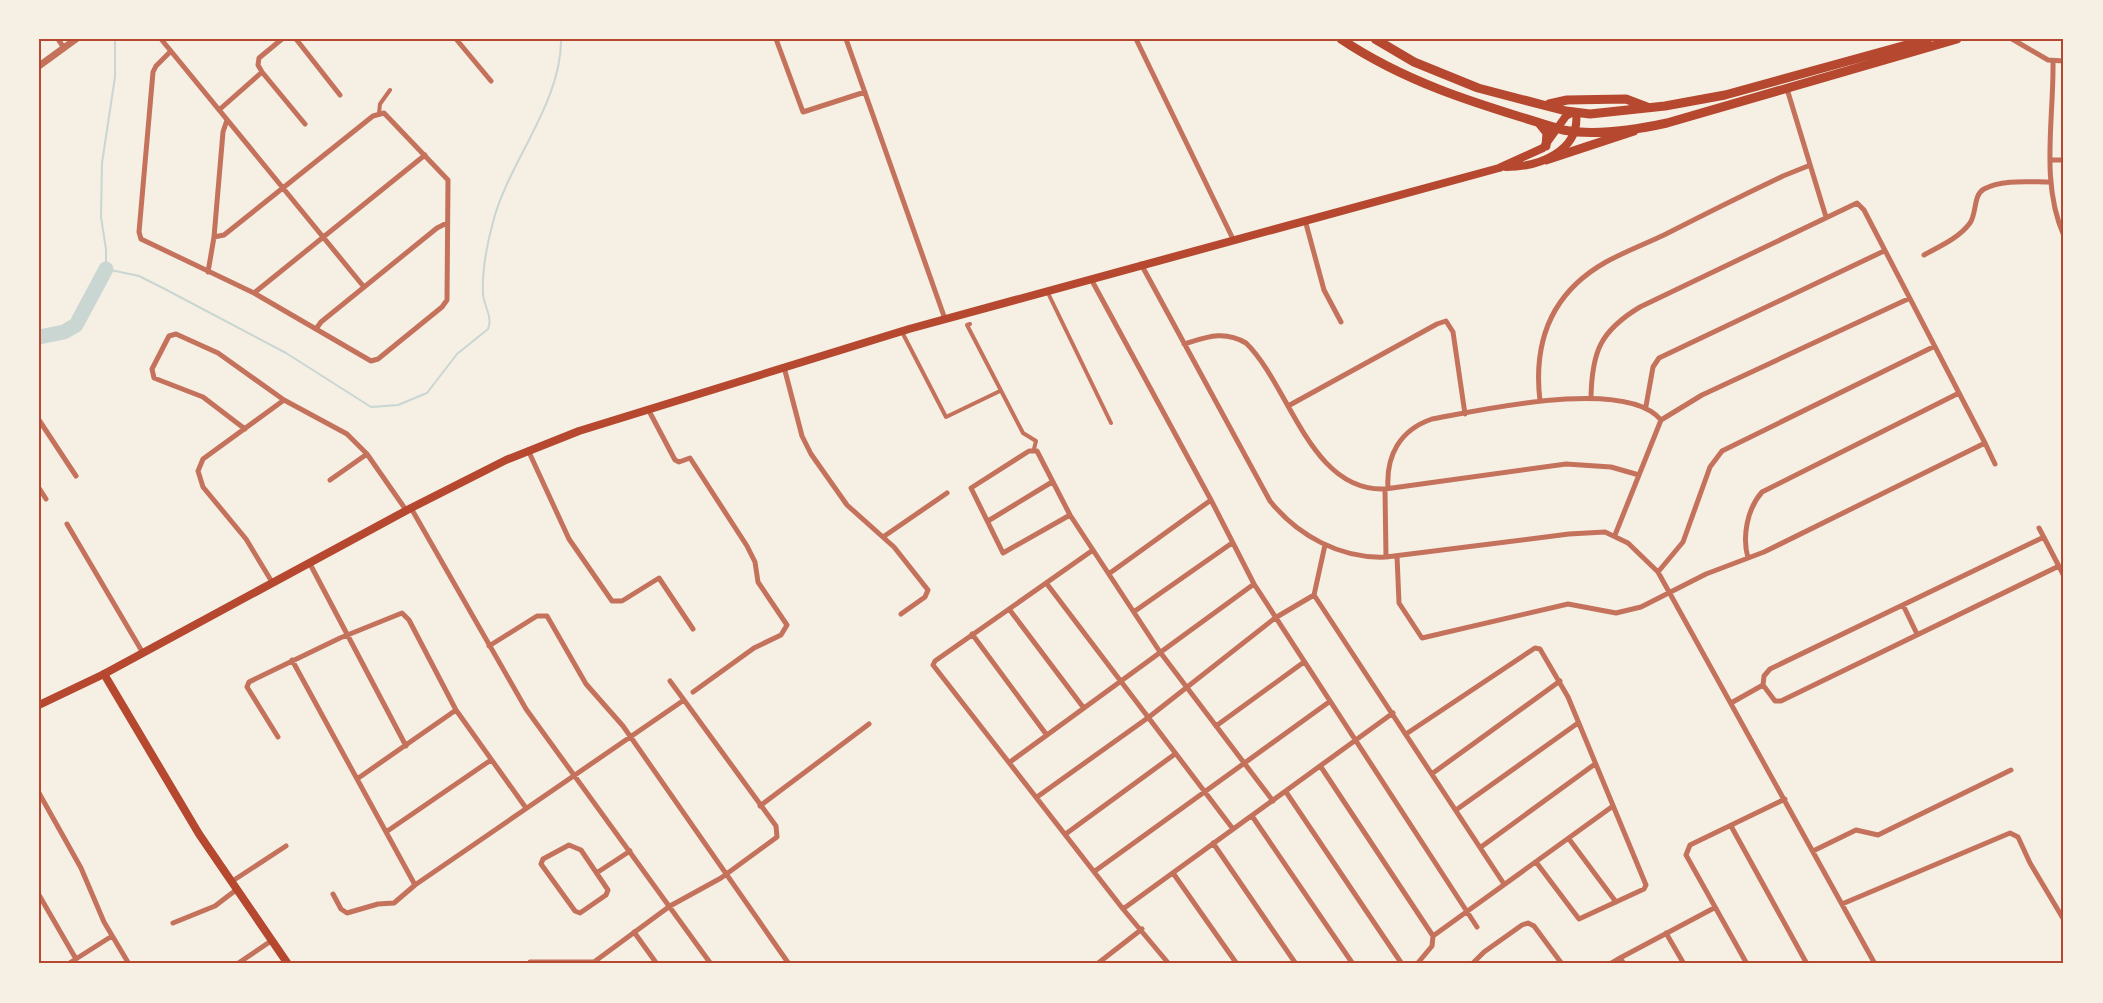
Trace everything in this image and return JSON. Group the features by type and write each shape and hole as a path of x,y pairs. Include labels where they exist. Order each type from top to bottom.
{"highway":[{"path":"1341,39 1376,62 1424,86 1559,129 1576,131 1642,128"},
{"path":"1375,39 1441,74 1478,88 1574,112 1617,112 1725,95 1928,39"},
{"path":"1546,160 1614,140 1642,128 1787,89 1957,39"},
{"path":"1544,104 1626,99 1649,107"},
{"path":"1617,112 1610,115 1609,123 1612,128 1620,130"},
{"path":"1535,120 1547,133 1546,146"}],"main road":[{"path":"39,705 105,674 408,509 528,450 648,409 902,331 1499,168 1546,160 1566,147 1576,131 1574,112 1566,116 1546,146 1499,168"},
{"path":"105,674 163,776 236,890 288,964"}],"street":[{"path":"58,39 64,48"},
{"path":"39,66 76,39"},
{"path":"161,39 325,236 364,287"},
{"path":"282,39 259,58 258,65 305,124"},
{"path":"296,39 340,95"},
{"path":"456,39 491,81"},
{"path":"776,39 803,112 865,92"},
{"path":"846,39 945,319"},
{"path":"1136,39 1233,239"},
{"path":"2012,39 2054,61 2064,61"},
{"path":"170,52 153,72 140,237 254,293 373,361 446,303 448,180 387,115 379,113"},
{"path":"2054,61 2050,182 2056,217 2064,236"},
{"path":"219,110 262,72"},
{"path":"1787,89 1808,166 1826,217"},
{"path":"214,237 224,235 379,113 380,104 390,90"},
{"path":"208,272 214,237 222,132 227,120"},
{"path":"254,293 425,155"},
{"path":"2051,160 2064,160"},
{"path":"1540,401 1537,372 1540,345 1558,306 1574,285 1606,262 1808,166"},
{"path":"1924,255 1951,240 1970,223 1978,196 1984,189 2004,184 2050,182"},
{"path":"1591,397 1592,376 1599,345 1607,332 1621,318 1850,205 1860,204 1995,464"},
{"path":"1305,220 1324,290 1341,322"},
{"path":"316,329 321,322 364,287 447,223"},
{"path":"1646,406 1653,367 1659,358 1884,251"},
{"path":"1141,264 1270,501 1290,522 1325,545 1361,556 1386,557 1569,534 1605,532 1615,535 1642,553 1658,572 1875,964"},
{"path":"1091,278 1254,584 1477,927"},
{"path":"1046,290 1111,423"},
{"path":"1615,535 1661,420 1702,394 1908,299"},
{"path":"1288,406 1446,321 1453,332 1466,414"},
{"path":"970,324 967,325 1000,392 1023,433 1036,441 1034,449 1070,515 1186,689 1273,801"},
{"path":"902,331 946,417 1000,392"},
{"path":"244,429 202,397 154,378 152,369 167,337 176,334 218,353 284,400 347,434 367,454 408,509 526,709 711,964"},
{"path":"1184,344 1219,334 1241,340 1253,351 1322,457 1339,475 1361,487 1386,489 1566,464 1611,467 1639,475"},
{"path":"1658,572 1683,542 1710,467 1722,451 1934,347"},
{"path":"784,367 807,448 848,505 883,537 928,590 925,597 901,614"},
{"path":"1748,558 1744,543 1746,530 1762,492 1959,393"},
{"path":"1386,557 1386,489 1390,458 1405,435 1424,422 1540,401 1591,397 1646,406 1661,420"},
{"path":"272,582 246,540 199,480 198,471 203,459 284,400"},
{"path":"648,409 675,460 679,462 690,458 722,506 754,560 758,582 787,625 781,635 754,648 693,692"},
{"path":"39,420 76,476"},
{"path":"1397,556 1399,603 1416,634 1425,639 1568,604 1625,612 1748,558 1985,443"},
{"path":"1034,449 971,488 1001,551 1005,553 1070,515"},
{"path":"528,450 569,539 612,601 622,601 659,578 693,629"},
{"path":"330,480 367,454"},
{"path":"988,521 1052,482"},
{"path":"39,488 46,500"},
{"path":"883,537 947,492"},
{"path":"1110,573 1211,500"},
{"path":"67,524 143,653"},
{"path":"2039,528 2064,576"},
{"path":"2044,537 1770,669 1764,676 1763,685 1779,702 2059,566"},
{"path":"1135,611 1232,543"},
{"path":"1325,545 1314,595 1504,884"},
{"path":"1093,550 972,634 935,661 933,665 1169,964"},
{"path":"309,562 349,634 406,746"},
{"path":"1047,584 1119,682 1149,717 1233,829"},
{"path":"1010,762 1083,706 1254,584"},
{"path":"1037,797 1149,717 1275,618 1314,595"},
{"path":"1903,605 1917,634"},
{"path":"1009,609 1083,706"},
{"path":"278,738 247,684 349,634 397,613 404,614 456,710 526,808"},
{"path":"489,646 537,616 547,616 586,684 631,736 789,964"},
{"path":"972,634 1046,734"},
{"path":"1406,734 1535,648 1540,649 1560,681 1646,882 1644,889 1583,919 1577,918 1536,862"},
{"path":"292,660 416,885"},
{"path":"1216,726 1304,662"},
{"path":"530,962 595,963 670,906 728,873 776,838 778,830 670,681"},
{"path":"1433,773 1560,681"},
{"path":"1731,703 1763,685"},
{"path":"333,894 341,909 347,913 378,904 394,903 416,885 573,775 684,700"},
{"path":"1095,871 1329,702"},
{"path":"357,779 456,710"},
{"path":"1124,909 1322,767 1393,713"},
{"path":"1456,810 1578,723"},
{"path":"760,806 869,724"},
{"path":"1067,833 1176,754"},
{"path":"386,832 491,760"},
{"path":"1481,847 1595,765"},
{"path":"1322,767 1433,936 1432,946 1417,964"},
{"path":"1813,851 1856,830 1878,835 2011,770"},
{"path":"1286,792 1402,964"},
{"path":"39,793 81,868 112,936 129,964"},
{"path":"1747,964 1714,909 1686,855 1690,845 1785,799"},
{"path":"1433,936 1613,806"},
{"path":"1252,816 1351,963"},
{"path":"1731,826 1807,964"},
{"path":"1842,904 2010,833 2018,837 2030,863 2064,920"},
{"path":"1569,839 1616,902"},
{"path":"1213,843 1296,964"},
{"path":"573,845 581,850 598,872 607,885 607,894 578,913 541,862 573,845"},
{"path":"231,882 286,846"},
{"path":"598,872 630,851"},
{"path":"1173,873 1237,964"},
{"path":"173,923 215,906 236,890"},
{"path":"39,895 76,959"},
{"path":"1610,964 1622,961 1666,933 1714,909"},
{"path":"1472,964 1484,952 1528,923 1562,964"},
{"path":"1097,964 1142,929"},
{"path":"634,932 657,964"},
{"path":"1666,933 1684,964"},
{"path":"68,964 112,936"},
{"path":"237,964 271,941"}],"waterway":[{"path":"115,39 115,77 102,163 101,217 106,249 106,269 139,276 161,287 286,353 371,407 398,405 427,393 457,354 488,329 489,316 483,285 485,258 491,230 500,200 553,86 559,63 561,39"},
{"path":"39,337 64,332 76,325 106,269"}]}
